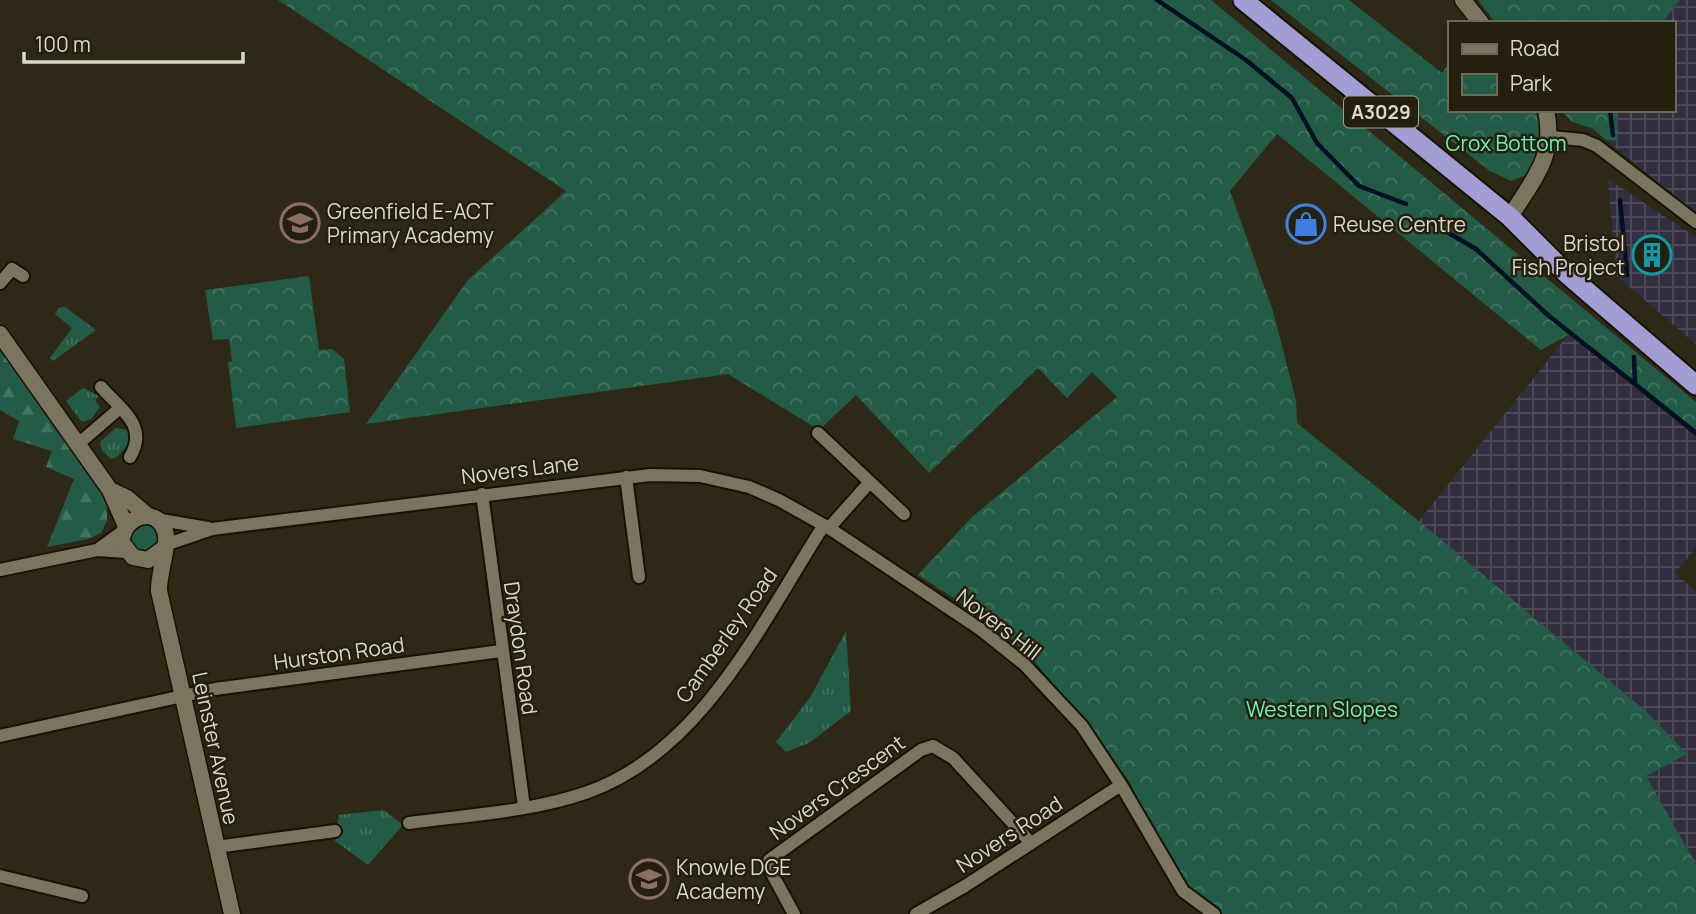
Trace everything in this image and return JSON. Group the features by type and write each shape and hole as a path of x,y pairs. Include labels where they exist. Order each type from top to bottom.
{"highway":[{"name":"A3029","path":"1244,0 1510,217 1567,274 1696,385"}],"street":[{"path":"1463,0 1479,21"},
{"path":"1510,217 1544,164 1551,137 1546,112"},
{"path":"1551,137 1583,140 1597,146 1696,222"},
{"path":"0,283 12,269 23,276"},
{"name":"Novers Lane","path":"0,334 110,490 124,528"},
{"path":"101,387 135,425 138,433 136,447 130,457"},
{"path":"77,445 120,408"},
{"path":"818,433 904,514"},
{"name":"Novers Lane","path":"164,547 212,529 626,477 676,475 724,481 779,500 826,527"},
{"path":"626,477 639,577"},
{"name":"Camberley Road","path":"409,823 561,800 612,782 635,769 683,729 733,667 826,527 869,483"},
{"name":"Novers Lane","path":"110,490 127,498 152,517 212,529"},
{"name":"Draydon Road","path":"481,494 524,807"},
{"path":"0,570 97,550 148,560 164,547 165,530 152,517 136,517 97,550"},
{"name":"Novers Hill","path":"826,527 980,629 1024,664 1082,726 1121,785"},
{"path":"124,528 122,543 130,555"},
{"name":"Leinster Avenue","path":"164,547 159,592 232,914"},
{"name":"Leinster Avenue","path":"130,555 159,592"},
{"name":"Hurston Road","path":"0,736 183,696 501,651"},
{"name":"Novers Crescent","path":"794,914 770,870 769,860 921,750 933,746 953,758 1031,843"},
{"path":"1121,785 1183,891 1214,914"},
{"name":"Novers Road","path":"916,914 1121,785"},
{"path":"216,847 335,831"},
{"path":"0,876 82,896"}],"shaded area":[{"path":"1680,0 1696,0 1696,213 1606,140 1618,140 1617,112 1675,112 1675,21 1664,21"},
{"path":"1608,179 1696,237 1696,344 1612,272 1615,260"},
{"path":"1569,334 1696,437 1696,548 1675,573 1696,592 1696,864 1646,776 1686,754 1647,712 1418,522"}],"green space":[{"name":"Western Slopes","path":"278,0 1211,0 1696,402 1696,434 1570,334 1541,350 1277,134 1230,191 1273,311 1296,401 1297,423 1647,712 1687,754 1646,776 1696,864 1696,914 1222,914 1187,886 1169,862 1129,781 1031,657 990,622 918,575 972,517 1117,397 1092,372 1067,398 1038,368 929,473 856,395 819,430 728,374 366,424 468,280 566,191"},
{"name":"Crox Bottom","path":"1271,0 1349,0 1442,73 1448,64 1448,112 1535,112 1542,133 1542,150 1537,165 1528,174 1511,181 1490,171"},
{"path":"1478,0 1680,0 1664,21 1494,21"},
{"path":"1563,112 1617,112 1618,141 1606,140 1592,128 1572,122"},
{"path":"309,276 319,350 332,349 344,359 350,412 236,428 228,362 232,361 229,339 213,340 205,290"},
{"path":"65,307 96,330 53,361 50,358 72,328 55,314 58,308"},
{"path":"0,350 102,488 107,506 107,521 101,533 88,539 47,547 74,479 46,467 52,451 13,439 19,421 0,410"},
{"path":"83,388 99,396 95,400 100,407 91,419 82,422 66,401"},
{"path":"116,428 128,430 130,442 118,456 111,459 102,450 100,442"},
{"path":"144,525 154,529 158,539 154,549 144,553 134,549 130,539 134,529"},
{"path":"846,631 851,711 809,743 786,752 776,742 811,696"},
{"path":"384,810 403,825 368,865 335,841 339,815"}],"waterway":[{"path":"1157,0 1246,60 1292,98 1317,143 1359,186 1406,204"},
{"path":"1610,112 1613,135"},
{"path":"1620,200 1627,275"},
{"path":"1425,219 1476,249 1549,316 1635,384"},
{"path":"1634,357 1635,384 1696,433"}],"place":[{"name":"Greenfield E-ACT Primary Academy","path":"300,223"},
{"name":"Reuse Centre","path":"1306,224"},
{"name":"Bristol Fish Project","path":"1652,255"},
{"name":"Knowle DGE Academy","path":"649,879"}]}
